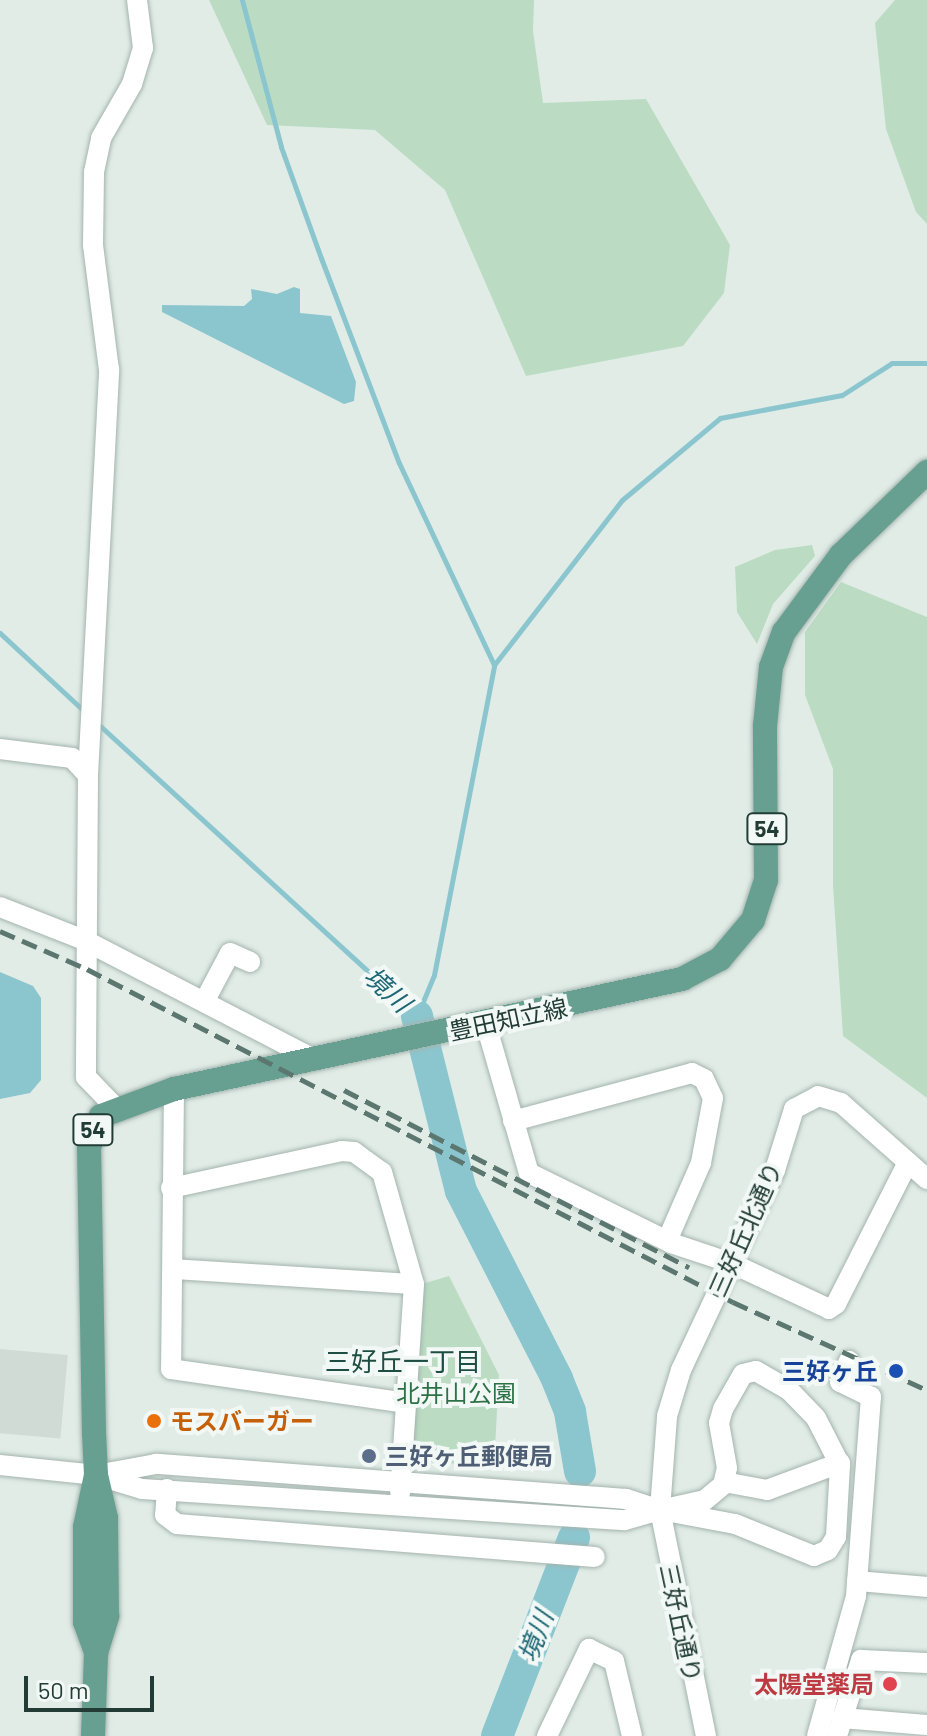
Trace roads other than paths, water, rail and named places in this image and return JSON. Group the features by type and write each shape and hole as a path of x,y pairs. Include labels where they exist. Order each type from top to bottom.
{"main road":[{"name":"豊田知立線","path":"115,1107 174,1089 682,979 720,959 753,920 766,880 765,726 778,648 809,591 927,472"},
{"name":"54","path":"93,1736 96,1653 85,1622 85,1510 96,1475 89,1147 101,1116 115,1107"}],"street":[{"path":"115,1107 86,1077 84,940 88,775 95,708 109,370 93,245 94,172 101,138 132,84 143,48 137,0"},
{"path":"0,749 72,758 88,775"},
{"path":"0,907 84,940 314,1059"},
{"path":"204,1002 230,953 250,962"},
{"path":"485,1021 529,1173 667,1241 731,1263 829,1309 836,1304 908,1162"},
{"path":"513,1121 692,1073 704,1079 713,1098 701,1163 667,1241"},
{"path":"174,1089 171,1188 174,1372 406,1403"},
{"name":"三好丘北通り","path":"660,1510 667,1416 681,1370 775,1170 786,1123 807,1099 818,1096 841,1103 927,1179"},
{"path":"171,1188 354,1152 382,1172 414,1284 399,1505"},
{"path":"173,1269 414,1284"},
{"path":"817,1736 848,1642 857,1581 871,1397 840,1382 849,1361"},
{"path":"0,1465 96,1475 142,1489 625,1520 660,1510 705,1500 724,1482 727,1468 719,1423 723,1409 743,1374 756,1371 790,1391 816,1418 840,1463 836,1537 828,1550 814,1556 735,1524 660,1510 626,1499 156,1464 96,1475"},
{"path":"724,1482 767,1490 840,1463"},
{"path":"167,1489 165,1515 177,1524 595,1557"},
{"name":"三好丘通り","path":"660,1510 706,1736"},
{"path":"857,1581 927,1587"},
{"path":"547,1736 589,1649 614,1661 632,1736"},
{"path":"927,1663 861,1660 840,1727 927,1725"}],"water":[{"path":"294,287 300,289 300,313 331,316 356,382 354,401 344,404 162,312 162,305 244,306 252,299 251,289 277,294"},
{"path":"0,972 33,986 41,998 41,1080 30,1093 0,1099"}],"waterway":[{"path":"242,0 281,147 321,258 399,463 494,665"},
{"path":"97,723 417,1016 434,975 494,665 622,500 720,418 842,395 892,363 927,363"},
{"name":"境川","path":"0,633 84,711"},
{"name":"境川","path":"417,1016 461,1191 557,1379 570,1412 580,1471"},
{"name":"境川","path":"497,1736 574,1537"}],"railway":[{"path":"0,931 87,969 733,1302 927,1390"},
{"path":"344,1090 689,1267"}],"place":[{"name":"三好ヶ丘","path":"896,1371"},
{"name":"モスバーガー","path":"154,1421"},
{"name":"三好ヶ丘郵便局","path":"369,1456"},
{"name":"太陽堂薬局","path":"890,1684"}],"district":[{"name":"三好丘一丁目","path":"403,1361"}],"park label":[{"name":"北井山公園","path":"456,1393"}]}
